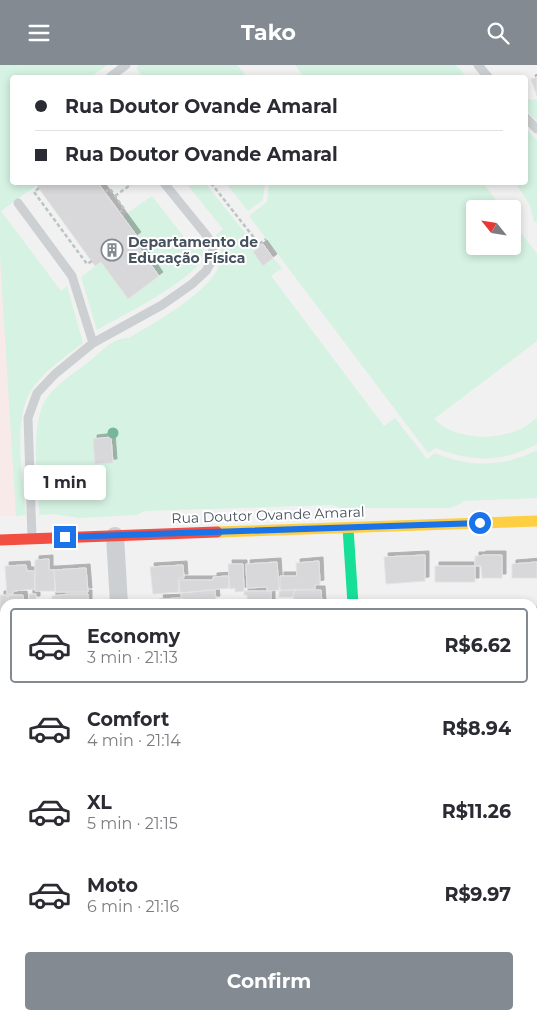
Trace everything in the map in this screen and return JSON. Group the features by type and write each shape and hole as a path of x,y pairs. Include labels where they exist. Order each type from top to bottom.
{"main road":[{"name":"Rua Doutor Ovande Amaral","path":"0,539 537,521"},
{"path":"348,528 353,599"}],"street":[{"path":"115,536 119,599"}],"lane":[{"path":"113,75 126,65"},
{"path":"478,65 486,75"},
{"path":"528,120 537,129"},
{"path":"32,538 28,418 37,393 55,374 93,343 162,305 206,271 212,260 213,247 207,236 166,185"},
{"path":"18,203 72,276 93,343"}],"path":[{"path":"115,196 130,185"},
{"path":"213,185 260,244 266,239"},
{"path":"39,188 34,192 87,264 92,261"},
{"path":"105,192 110,189 124,209 120,212"}],"shaded area":[{"path":"0,255 16,516 0,516"}],"green space":[{"path":"0,65 107,65 94,75 10,75 10,185 37,185 1,211 61,291 67,286 83,343 43,376 32,389 26,401 22,416 20,450 26,515 16,516 0,256"},
{"path":"139,65 237,65 245,75 141,75 136,68"},
{"path":"295,65 456,65 465,75 302,75"},
{"path":"528,99 537,99 537,121 528,112"},
{"path":"528,131 537,140 537,223 534,221 530,206 517,185 528,185"},
{"path":"188,185 207,185 257,248 253,252 263,265 273,258 282,268 271,276 384,426 395,418 427,459 435,453 448,458 474,463 499,462 525,456 537,450 537,498 463,501 450,508 341,508 331,505 144,511 137,515 79,518 54,514 39,515 36,438 41,409 47,398 61,383 113,342 129,338 167,315 207,284 221,261 221,248 216,235 223,229"},
{"path":"228,185 265,185 263,200 248,211"},
{"path":"269,185 485,185 496,200 466,200 466,255 521,255 521,233 537,254 537,341 434,419 443,426 464,435 488,437 511,433 521,429 537,417 537,444 512,455 487,458 462,456 436,448 428,453 249,216 267,202"},
{"path":"152,196 195,251 202,246 202,258 196,267 171,287 97,330 81,277 101,262 128,299 159,276 133,239 137,236 123,216"}],"building":[{"path":"537,77 537,96 531,79"},
{"name":"Departamento de Educação Física","path":"36,185 99,185 137,236 133,239 159,276 128,299 101,262 95,266"},
{"path":"263,244 273,258 263,266 253,252"},
{"path":"111,437 113,463 95,464 93,439"},
{"path":"425,555 425,581 386,584 384,557"},
{"path":"502,555 502,578 482,578 481,566 475,566 475,556"},
{"path":"49,559 49,570 54,570 55,591 35,591 35,560"},
{"path":"319,561 320,584 315,585 315,589 280,590 280,576 297,576 296,563"},
{"path":"277,562 279,590 267,591 267,587 247,588 246,564"},
{"path":"537,562 537,578 512,578 512,564"},
{"path":"228,564 243,564 244,591 235,592 235,588 230,589"},
{"path":"26,565 27,571 34,571 35,589 13,591 13,594 7,594 5,566"},
{"path":"183,565 184,578 178,578 179,592 153,594 150,567"},
{"path":"435,566 475,566 475,582 435,582"},
{"path":"86,568 88,592 56,592 54,570"},
{"path":"228,576 229,588 180,593 179,580 213,580 213,577"},
{"path":"215,590 216,599 182,599 181,593"},
{"path":"295,590 293,597 279,597 279,591"},
{"path":"296,590 321,590 322,599 294,599 293,594"},
{"path":"244,591 271,591 271,599 247,599 247,595 244,595"},
{"path":"29,594 36,594 36,599 29,599"},
{"path":"88,594 88,599 52,599 52,596"},
{"path":"0,595 7,595 7,599 0,599"},
{"path":"8,595 23,595 23,599 8,599"}],"traffic: fast":[{"path":"348,528 353,599"}],"traffic: slow":[{"path":"217,532 537,521"}],"traffic: jam":[{"path":"0,540 217,532"}],"place":[{"name":"Departamento de Educação Física","path":"112,250"}],"route":[{"path":"65,537 480,523"}]}
